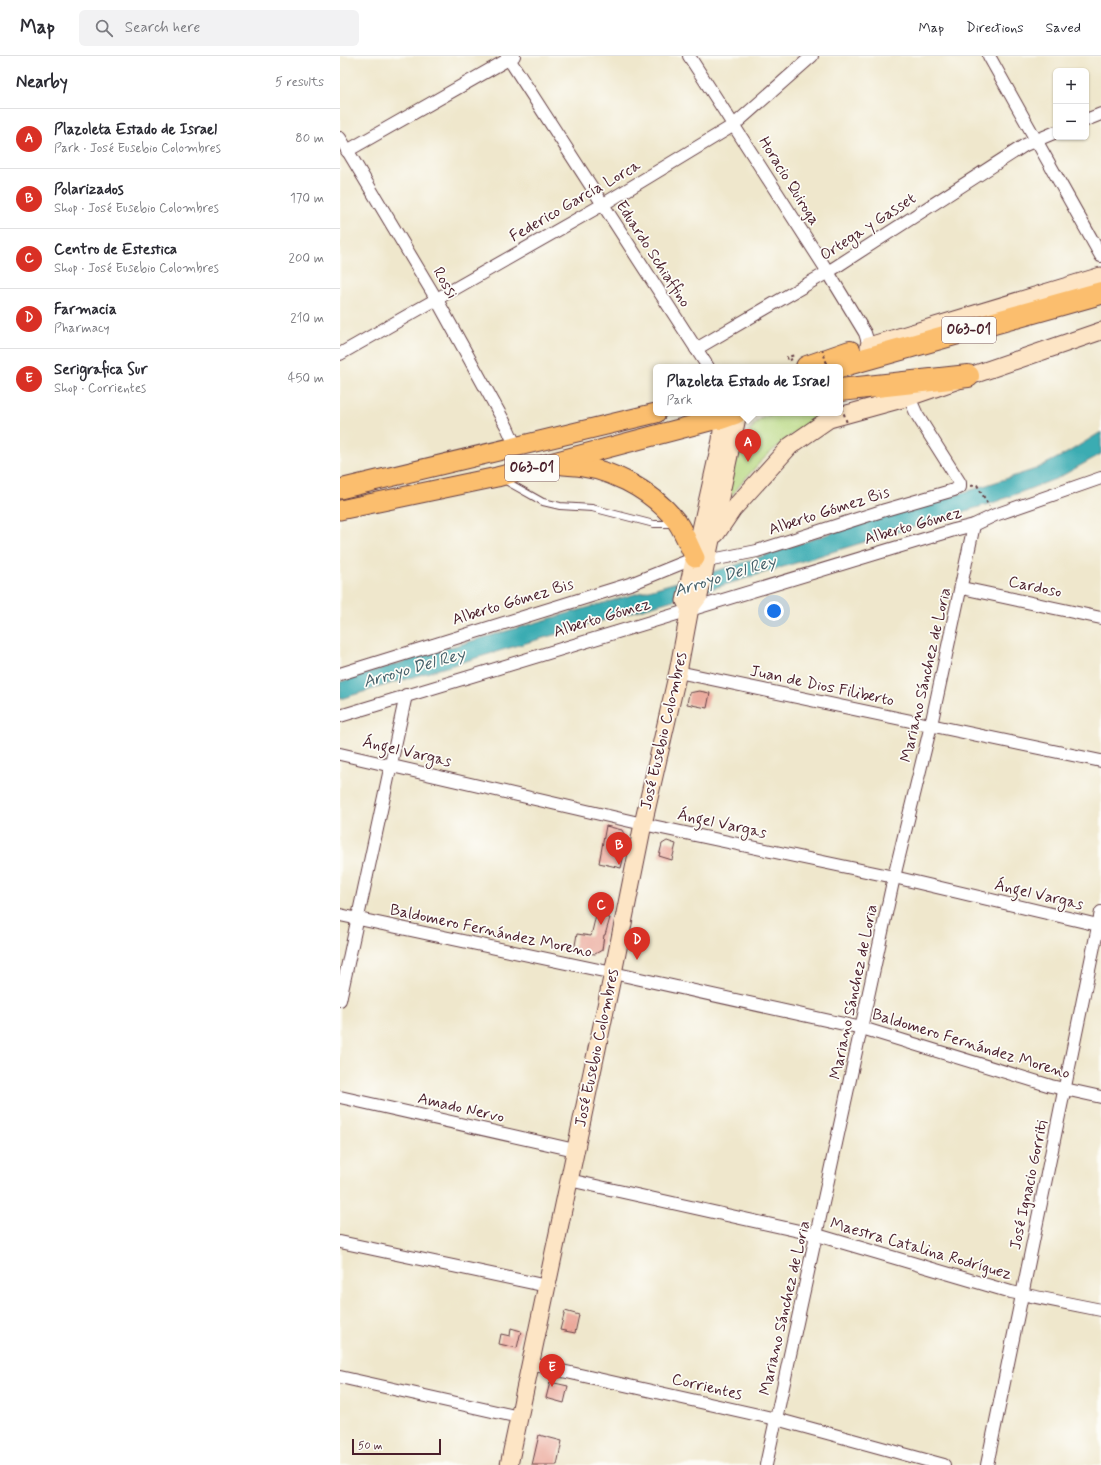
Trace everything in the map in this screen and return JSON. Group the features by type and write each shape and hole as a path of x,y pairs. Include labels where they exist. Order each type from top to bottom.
{"highway":[{"name":"063-01","path":"843,365 1101,293"},
{"name":"063-01","path":"843,381 1101,307"},
{"path":"816,364 869,346"},
{"path":"843,390 968,376"}],"main road":[{"name":"063-01","path":"340,489 516,448 653,414"},
{"name":"063-01","path":"340,510 497,477 546,465 722,416"},
{"path":"546,465 580,466 610,474 637,487 659,502 678,524 699,565"}],"street":[{"name":"Horacio Quiroga","path":"690,56 828,272 865,333 869,346"},
{"name":"Federico García Lorca","path":"340,354 602,205 734,125 812,56"},
{"path":"989,56 1101,256"},
{"path":"347,152 510,57"},
{"name":"Eduardo Schiaffino","path":"510,57 602,205 706,364"},
{"path":"1089,119 1101,114"},
{"name":"Ortega y Gasset","path":"696,349 828,272 1035,140 1053,133"},
{"name":"Rossi","path":"340,138 437,300 507,427 516,448"},
{"path":"869,346 1101,276"},
{"path":"843,414 909,397 1101,331"},
{"name":"Alberto Gómez Bis","path":"340,674 633,583 757,551 960,487 960,483 917,415 909,397"},
{"name":"José Eusebio Colombres","path":"509,1465 614,973 643,824 678,672 721,440 728,416"},
{"name":"José Eusebio Colombres","path":"699,565 712,540 729,416"},
{"path":"712,540 733,510 790,446 835,416"},
{"path":"340,482 391,477"},
{"name":"Alberto Gómez","path":"340,716 692,602 974,525 995,515 1101,478"},
{"name":"Mariano Sánchez de Loria","path":"766,1465 894,877 931,725 962,588 974,525"},
{"name":"Cardoso","path":"962,588 1101,618"},
{"name":"Juan de Dios Filiberto","path":"678,672 1101,761"},
{"path":"340,1000 406,695"},
{"name":"Ángel Vargas","path":"340,754 643,824 894,877 1098,925"},
{"name":"José Ignacio Gorriti","path":"987,1465 1101,912"},
{"name":"Baldomero Fernández Moreno","path":"340,915 614,973 862,1028 1065,1089 1101,1097"},
{"name":"Amado Nervo","path":"340,1097 575,1150"},
{"name":"Maestra Catalina Rodríguez","path":"569,1180 817,1235 1022,1295 1101,1310"},
{"path":"340,1242 547,1286"},
{"name":"Corrientes","path":"531,1364 776,1419 944,1465"},
{"path":"340,1377 519,1417"}],"lane":[{"path":"497,477 543,502 560,506 592,508 654,524 678,524"}],"path":[{"path":"822,350 827,364"},
{"path":"843,411 847,424"},
{"path":"976,485 989,506"}],"green space":[{"path":"820,416 776,447 752,471 725,504 734,469 743,443 756,423 764,417"}],"water":[{"name":"Arroyo Del Rey","path":"1101,432 1101,454 1058,478 995,502 711,589 340,699 340,682 437,651 736,565 843,529 1036,469 1067,453"}],"building":[{"path":"699,691 710,693 707,708 687,704 689,693"},
{"path":"606,826 622,830 627,840 621,868 599,863"},
{"path":"667,841 676,844 672,860 659,856 662,844"},
{"path":"596,915 610,918 604,935 602,950 595,954 574,951 577,934 591,936"},
{"path":"565,1311 579,1315 575,1333 560,1330"},
{"path":"511,1328 521,1331 517,1348 499,1344 501,1334 510,1336"},
{"path":"550,1382 568,1386 564,1403 546,1398"},
{"path":"539,1435 562,1441 557,1465 532,1465"}],"place":[{"name":"Plazoleta Estado de Israel","path":"748,462"},
{"name":"Polarizados","path":"619,865"},
{"name":"Centro de Estestica","path":"601,925"},
{"name":"Farmacia","path":"637,960"},
{"name":"Serigrafica Sur","path":"552,1387"}]}
